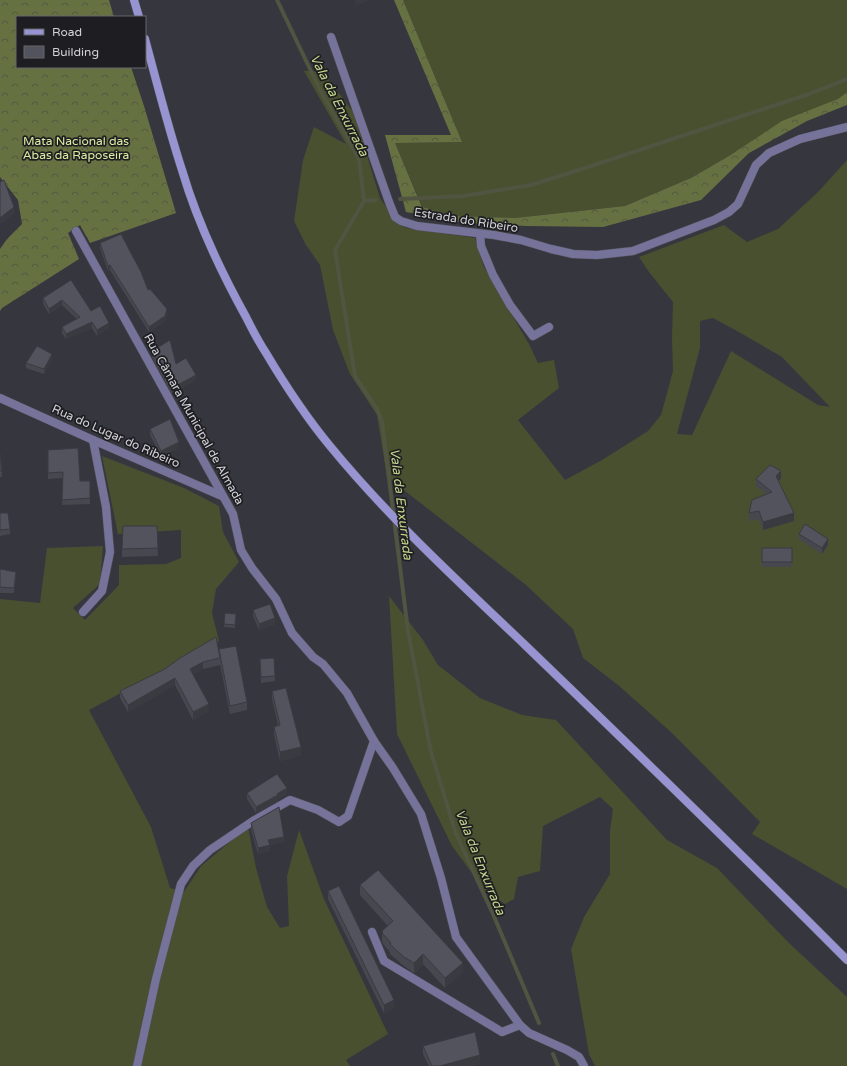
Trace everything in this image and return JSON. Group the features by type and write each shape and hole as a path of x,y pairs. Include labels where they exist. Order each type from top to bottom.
{"main road":[{"path":"134,0 139,16"},
{"path":"146,43 182,172 203,228 227,282 265,352 303,409 328,443 353,473 448,573 524,644 790,902 847,960"}],"street":[{"name":"Estrada do Ribeiro","path":"331,37 389,202 395,216 401,222 417,226 494,235 521,240 573,254 596,255 633,251 714,220 729,212 738,204 756,165 769,153 800,139 847,127"},
{"name":"Rua Câmara Municipal de Almada","path":"76,231 233,514 241,550 252,568 276,599 292,633 313,657 323,664 347,693 374,741 393,768 421,814 441,878 456,937 520,1025 529,1033 579,1057 584,1066"},
{"path":"480,234 481,246 493,274 510,305 533,336 549,326"},
{"name":"Rua do Lugar do Ribeiro","path":"0,398 222,496"},
{"path":"83,612 102,592 110,552 106,507 94,440"},
{"path":"137,1066 156,979 181,884 192,866 210,850 253,821 290,800 318,810 339,822 348,816 374,741"},
{"path":"372,932 384,961 502,1032 520,1025"}],"green space":[{"name":"Mata Nacional das Abas da Raposeira","path":"0,0 109,0 114,16 16,16 16,68 131,68 176,213 90,243 80,225 68,233 79,259 2,308 0,311 0,249 7,239 22,224 18,200 0,177"},
{"path":"394,0 403,0 462,142 395,143 422,207 453,216 515,218 625,206 691,178 729,156 782,121 838,99 847,92 847,105 807,121 749,153 701,200 603,227 527,226 466,223 406,212 385,135 451,135"},
{"path":"403,0 847,0 847,92 838,99 729,156 691,178 625,206 515,218 453,216 423,208 395,143 462,142"},
{"path":"304,71 322,71 354,113 380,198 397,223 406,228 475,238 484,267 529,344 538,363 554,360 559,388 518,420 565,480 602,460 648,431 661,415 673,371 673,302 639,257 724,225 747,242 778,229 818,192 847,160 847,889 752,834 760,822 672,733 618,685 583,658 573,629 526,585 387,477 377,415 350,374 333,330 320,265 306,245 294,221 303,160 314,127 346,144","holes":["713,318 782,357 830,407 818,405 731,351 692,435 677,434 700,348 700,321"]},
{"path":"102,456 184,488 219,506 223,532 239,562 216,589 212,613 219,641 89,710 151,827 170,888 184,892 201,866 248,827 256,868 267,907 280,928 289,926 287,876 299,830 324,899 388,1034 346,1060 350,1066 0,1066 0,599 40,603 47,548 103,546 100,584 73,608 85,620 119,585 119,565 166,564 181,558 181,530 118,534"},
{"path":"389,596 423,640 438,665 480,698 522,715 556,720 667,840 717,868 789,943 847,997 847,1066 595,1066 589,1054 571,949 584,917 610,874 610,830 613,809 600,797 543,826 540,871 518,877 514,899 505,904 486,892 452,846 397,734"}],"building":[{"path":"4,180 14,207 0,218 0,182"},
{"path":"121,234 141,272 148,290 150,289 167,309 165,316 149,327 110,265 108,266 100,243"},
{"path":"71,280 91,311 100,306 109,323 97,330 92,322 66,334 62,327 80,317 62,300 49,309 43,298"},
{"path":"170,340 176,364 186,358 196,375 172,388 152,351"},
{"path":"37,346 52,354 44,369 26,363"},
{"path":"170,419 179,442 161,451 150,429"},
{"path":"78,448 80,481 90,481 90,498 62,500 63,472 48,473 48,450"},
{"path":"0,453 2,471 0,471"},
{"path":"770,465 781,471 776,476 794,513 763,522 759,511 749,513 752,500 772,492 756,479"},
{"path":"0,513 8,513 10,529 0,530"},
{"path":"805,524 828,539 822,548 799,534"},
{"path":"123,526 157,526 158,548 122,549"},
{"path":"762,548 792,548 792,562 762,562"},
{"path":"0,569 16,572 14,588 0,587"},
{"path":"270,604 275,618 259,624 253,610"},
{"path":"225,613 236,614 235,625 224,624"},
{"path":"216,637 220,658 203,662 190,669 209,704 193,712 175,678 128,705 120,691 165,669 180,658"},
{"path":"236,646 247,702 230,706 219,649"},
{"path":"274,658 275,676 261,677 260,659"},
{"path":"286,688 301,747 280,752 274,727 280,725 272,691"},
{"path":"277,774 287,788 277,794 278,795 256,807 247,793"},
{"path":"279,807 284,837 268,840 270,845 258,848 251,823"},
{"path":"378,870 463,963 445,978 423,954 414,963 396,950 383,934 382,931 393,921 360,885"},
{"path":"339,886 394,1000 384,1005 328,891"},
{"path":"475,1032 480,1055 440,1066 432,1066 423,1046"}],"waterway":[{"name":"Vala da Enxurrada","path":"277,0 320,90 359,159 364,201 335,250 355,376 377,409 382,422 408,631 431,752 456,834 493,914 539,1023"},
{"path":"400,199 463,196 531,185 809,94 847,79"},
{"path":"364,201 376,200"},
{"name":"Vala da Enxurrada","path":"553,1054 558,1066"}]}
